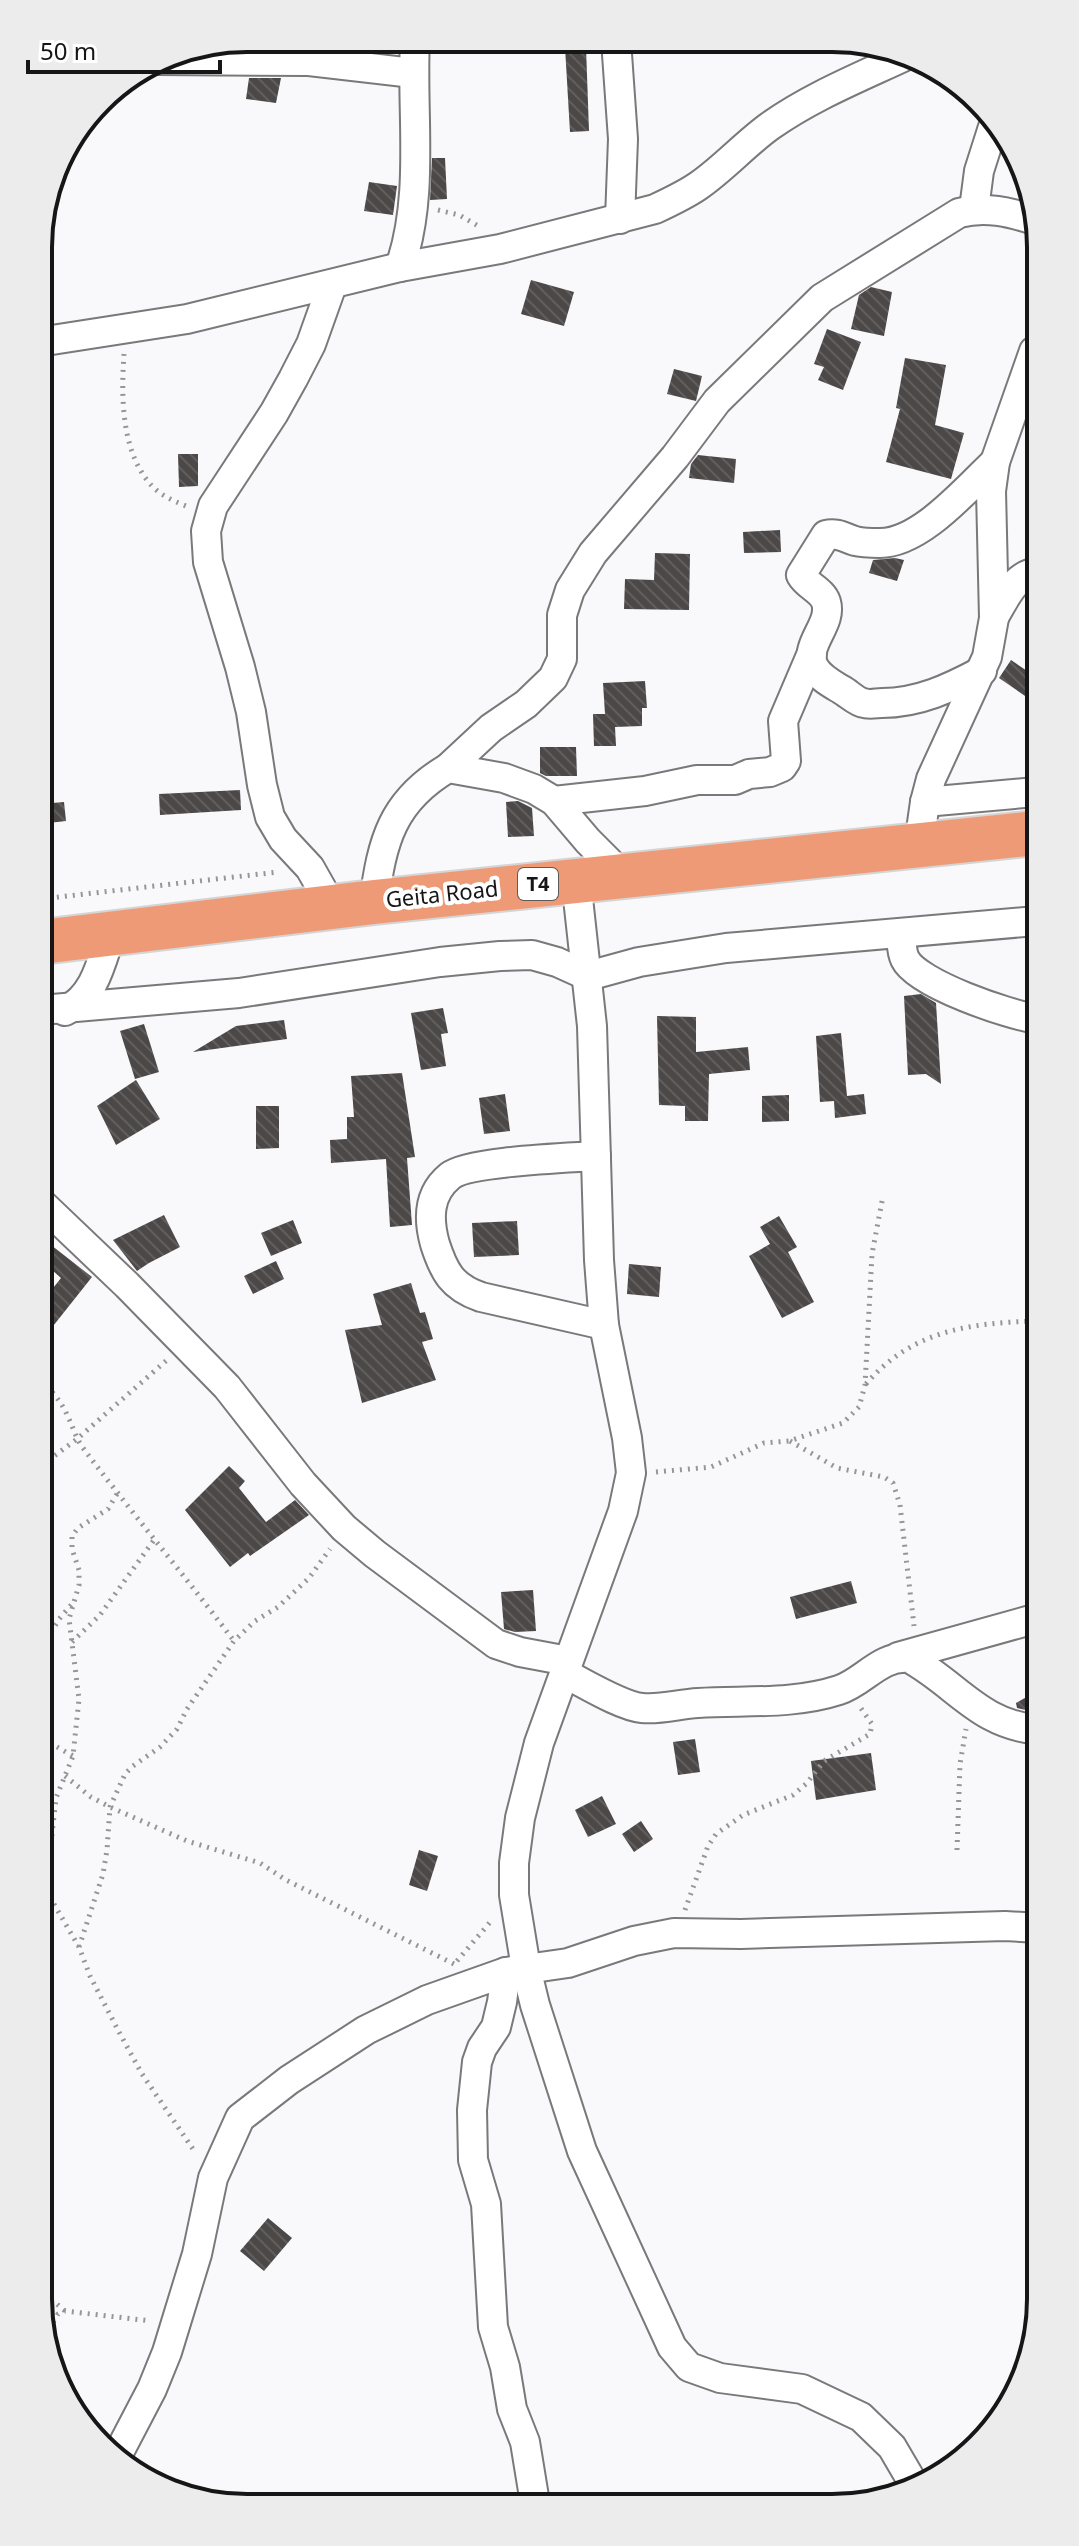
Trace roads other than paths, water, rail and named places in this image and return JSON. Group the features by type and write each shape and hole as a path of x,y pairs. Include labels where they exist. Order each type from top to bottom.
{"highway":[{"name":"Geita Road","path":"52,941 622,875 922,823 1027,832"}],"street":[{"path":"400,267 407,247 413,208 414,52"},
{"path":"617,52 623,139 620,219"},
{"path":"193,60 309,61 413,73"},
{"path":"52,340 187,319 400,267 500,249 655,209 701,184 774,123 844,84 893,62"},
{"path":"974,209 979,171 991,134"},
{"path":"374,902 381,854 393,823 427,781 448,768 553,678 562,659 562,615 570,590 593,553 675,457 717,401 822,298 935,227 959,213 974,209 1024,217"},
{"path":"332,285 311,344 293,379 267,425 213,506 208,520 206,546 244,682 270,817 283,839 310,868 332,907"},
{"path":"922,823 943,750 987,657 994,618 991,491 995,462 1027,371"},
{"path":"554,801 645,791 697,780 735,780 782,767 786,761 783,721 826,621 824,597 801,575 823,537 833,533 855,541 885,543 904,539 925,526 995,462"},
{"path":"994,618 1018,580 1027,574"},
{"path":"812,653 814,666 824,679 862,703 921,698 951,688 982,671"},
{"path":"448,768 504,778 534,789 554,801 622,875"},
{"path":"922,823 1027,794"},
{"path":"576,880 588,976 604,1325 631,1473 623,1511 539,1743 520,1818 514,1863 516,1970 543,2034 582,2151 672,2347 689,2367 720,2378 802,2389 861,2417 892,2447 910,2478"},
{"path":"52,1008 239,993 425,964 500,956 532,955 588,976 688,953 1027,922"},
{"path":"52,1020 77,1005 88,992 100,970 111,933"},
{"path":"901,933 908,964 932,980 966,999 1027,1016"},
{"path":"596,1156 488,1165 451,1174 437,1191 429,1212 442,1266 462,1290 604,1325"},
{"path":"52,1214 227,1387 303,1484 344,1528 496,1644 566,1667 640,1708 788,1700 824,1695 847,1687 887,1660 1027,1621"},
{"path":"907,1654 972,1705 1016,1728 1027,1729"},
{"path":"120,2447 152,2389 197,2254 213,2178 240,2118 289,2080 366,2030 401,2012 516,1970 568,1963 634,1941 674,1933 1027,1927"},
{"path":"516,1970 502,2002 496,2027 477,2062 472,2110 473,2160 486,2204 493,2327 505,2367 512,2409 525,2442 534,2494"}]}
